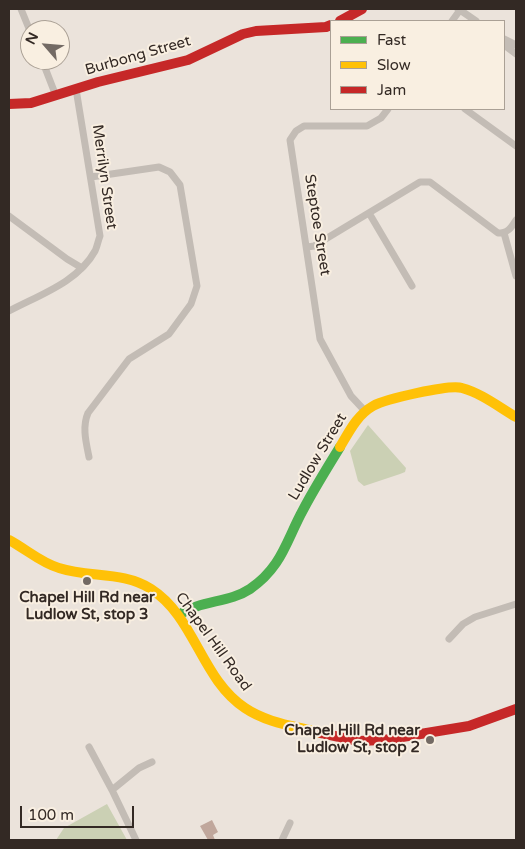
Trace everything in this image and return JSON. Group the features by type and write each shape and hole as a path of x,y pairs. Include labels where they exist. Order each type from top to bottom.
{"street":[{"path":"342,20 362,9"},
{"path":"459,10 474,20"},
{"name":"Burbong Street","path":"9,104 31,103 76,89 188,60 243,34 256,31 330,25"},
{"path":"505,39 516,45"},
{"path":"505,46 516,54"},
{"path":"46,70 56,96"},
{"name":"Merrilyn Street","path":"9,311 70,279 96,251 100,236 76,89"},
{"name":"Steptoe Street","path":"365,411 354,401 320,339 290,140 296,131 304,126 367,126 381,118 387,110"},
{"path":"466,110 516,146"},
{"path":"89,457 84,422 88,413 130,359 169,334 191,304 197,286 180,185 170,172 159,167 91,177"},
{"path":"306,247 313,246 420,182 430,182 498,233 504,233 510,229 516,220"},
{"path":"369,213 412,286"},
{"path":"9,216 82,268"},
{"path":"504,233 516,276"},
{"name":"Ludlow Street","path":"179,615 189,608 236,595 250,589 271,570 279,561 302,511 355,422 365,411 388,400 448,386 461,387 516,417"},
{"name":"Chapel Hill Road","path":"9,540 56,568 75,572 120,576 151,589 179,615 229,694 245,709 267,720 346,739 368,741 465,727 516,709"},
{"path":"449,639 462,624 475,617 516,604"},
{"path":"89,748 136,840"},
{"path":"112,790 139,768 152,762"},
{"path":"282,840 290,823"}],"green space":[{"path":"368,425 406,468 405,472 364,486 358,481 350,451"},
{"path":"107,804 127,840 56,840 64,828"}],"building":[{"path":"212,820 218,832 213,835 215,840 208,840 200,826"}],"traffic: fast":[{"path":"179,615 187,610 242,594 261,581 282,553 307,502 340,447"}],"traffic: slow":[{"path":"340,447 358,419 373,406 432,390 455,387 469,390 516,417"},
{"path":"9,540 52,566 70,571 117,577 140,583 151,589 166,601 178,615 218,681 230,696 245,708 262,717 282,724 321,733"}],"traffic: jam":[{"path":"342,20 362,9"},
{"path":"9,104 31,103 98,82 188,60 243,34 256,31 330,25"},
{"path":"321,733 358,741 384,740 469,726 516,709"}],"place":[{"name":"Chapel Hill Rd near Ludlow St, stop 3","path":"87,581"},
{"name":"Chapel Hill Rd near Ludlow St, stop 2","path":"430,740"}]}
